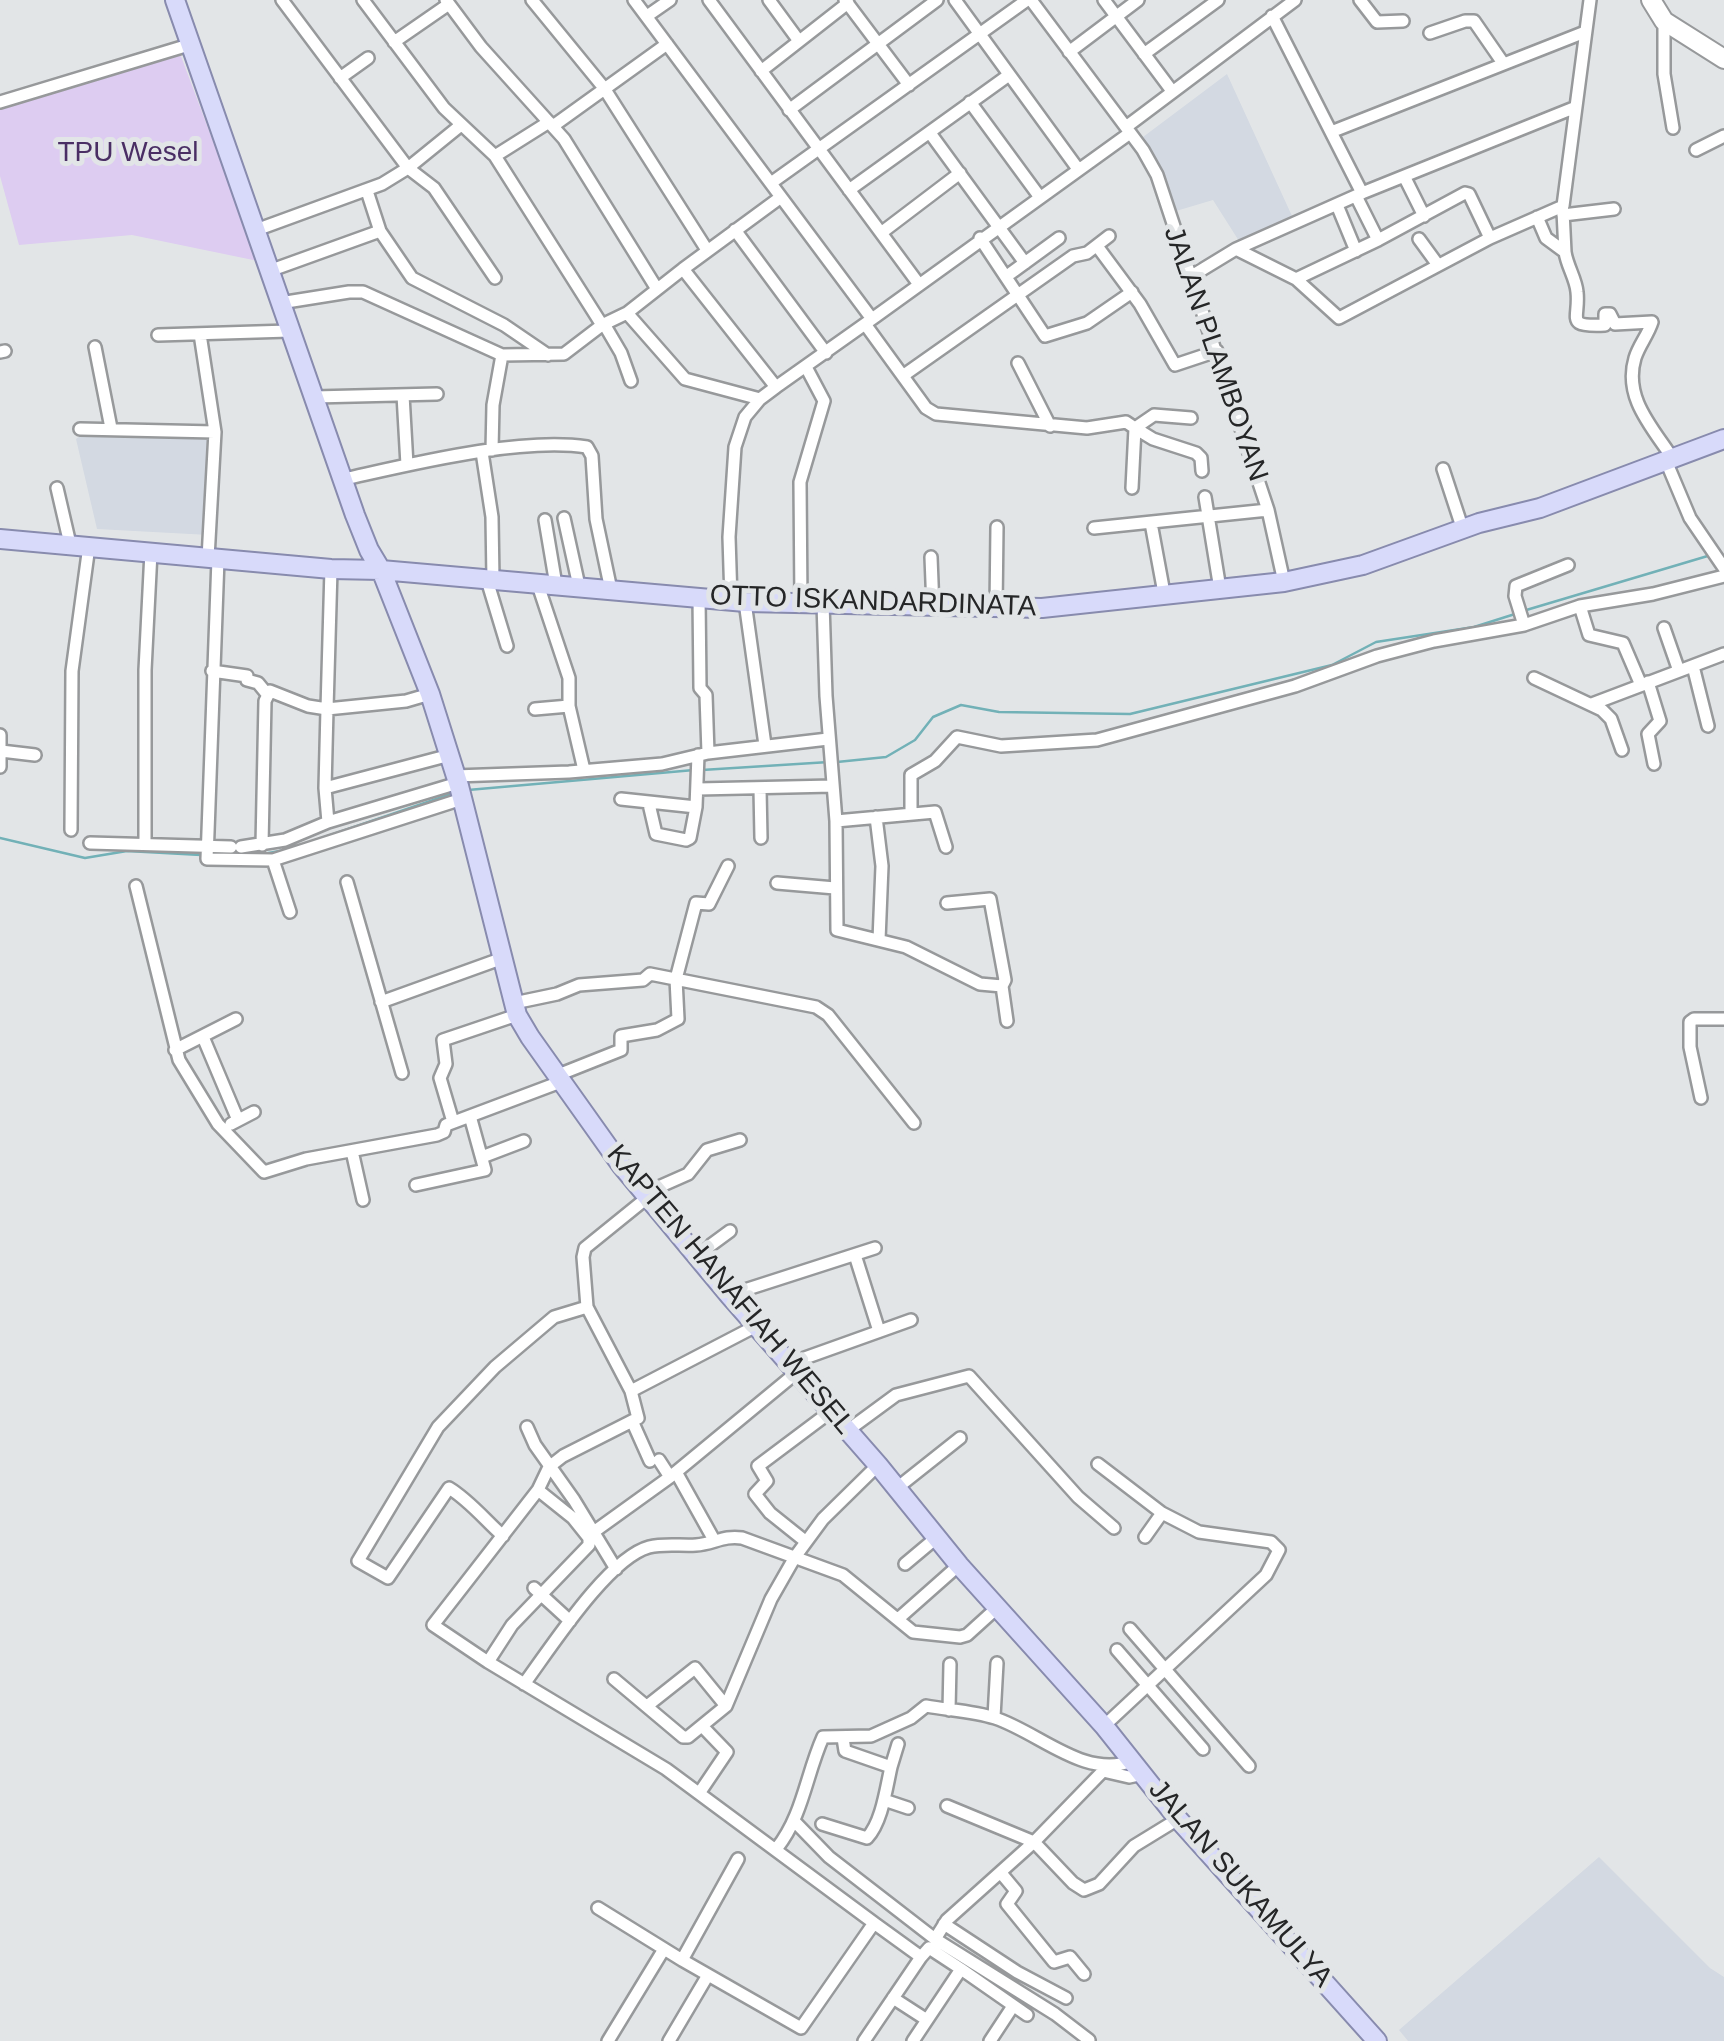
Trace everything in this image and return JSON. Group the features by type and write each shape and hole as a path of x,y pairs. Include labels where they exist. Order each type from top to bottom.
{"main road":[{"name":"KAPTEN HANAFIAH WESEL","path":"176,0 369,550 382,570 430,694 459,788 515,1009 646,1195 728,1296 878,1465 959,1565 1104,1726"},
{"name":"OTTO ISKANDARDINATA","path":"2,533 80,545 331,569 382,570 738,601 1042,608 1284,582 1363,565 1540,508 1724,440"},
{"name":"JALAN SUKAMULYA","path":"1104,1726 1178,1818 1377,2041"}],"street":[{"path":"282,0 408,168 434,188 495,278"},
{"path":"364,0 461,125 495,156 622,353 631,381"},
{"path":"532,0 604,88 707,250"},
{"path":"634,0 771,183 926,408 936,414 1050,426 1087,428 1126,422 1153,439 1198,454 1202,471"},
{"path":"647,16 670,0"},
{"path":"709,0 918,283"},
{"path":"769,0 799,40"},
{"path":"789,110 937,0"},
{"path":"955,0 1078,169"},
{"path":"771,183 1029,0"},
{"name":"JALAN PLAMBOYAN","path":"1029,0 1128,130 1156,176 1268,510 1284,582"},
{"path":"1104,0 1172,91"},
{"path":"1069,52 1138,0"},
{"path":"1144,54 1218,0"},
{"path":"1270,0 1378,240"},
{"path":"765,745 729,537 740,426 760,399 1078,169 1172,91 1295,0"},
{"path":"1360,0 1377,22 1404,21"},
{"path":"1590,0 1563,211 1564,252 1576,285 1574,317 1581,324 1605,325 1604,314 1610,314 1614,324 1652,322 1636,354 1632,378 1642,417 1669,460 1687,512 1724,568"},
{"path":"1651,0 1664,21 1721,56"},
{"path":"394,42 448,2 481,47 551,124 657,288"},
{"path":"760,71 847,2 908,84"},
{"path":"1430,33 1474,21 1503,63"},
{"path":"1664,21 1664,74 1673,128"},
{"path":"1331,132 1585,32"},
{"path":"0,102 192,44"},
{"path":"495,156 551,124 667,44"},
{"path":"340,78 368,58"},
{"path":"849,190 1009,75"},
{"path":"970,102 1039,196"},
{"path":"1190,277 1236,250 1359,195 1576,108"},
{"path":"256,230 374,188 408,168 461,125"},
{"path":"930,133 1025,263"},
{"path":"1696,150 1724,136"},
{"path":"881,234 960,172"},
{"path":"1405,178 1424,216"},
{"path":"374,188 380,231 415,280 485,314 549,355"},
{"path":"1296,279 1467,193 1490,238"},
{"path":"280,303 363,292 502,355 568,353 781,197"},
{"path":"1337,205 1356,251"},
{"path":"1236,250 1296,279 1339,318 1536,217 1614,208"},
{"path":"1536,217 1546,238 1564,252"},
{"path":"734,230 826,352"},
{"path":"269,272 380,231"},
{"path":"904,375 1073,256 1084,255 1109,236"},
{"path":"980,238 1044,336 1087,323 1132,292"},
{"path":"1011,273 1059,238"},
{"path":"1419,238 1438,265"},
{"path":"1097,246 1132,292 1175,365 1217,351"},
{"path":"683,268 776,387"},
{"path":"627,313 684,379 760,399"},
{"path":"158,336 289,331"},
{"path":"200,334 215,432 208,852"},
{"path":"95,347 111,428"},
{"path":"502,355 487,451 492,517 490,580 507,646"},
{"path":"1018,363 1050,426"},
{"path":"801,603 800,482 824,400 806,367"},
{"path":"403,394 407,464"},
{"path":"314,396 437,394"},
{"path":"1136,428 1154,415 1192,418"},
{"path":"1132,488 1136,428"},
{"path":"80,429 215,432"},
{"path":"344,478 487,451 562,445 589,448 596,520 611,590"},
{"path":"1444,468 1463,530"},
{"path":"57,488 80,545 72,671 71,830"},
{"path":"1205,498 1220,589"},
{"path":"1094,528 1268,510"},
{"path":"564,518 578,586"},
{"path":"546,520 547,585 569,678 569,706 584,770"},
{"path":"1151,523 1164,593"},
{"path":"996,609 997,526"},
{"path":"145,843 145,670 151,552"},
{"path":"930,558 933,608"},
{"path":"1523,620 1516,586 1568,565"},
{"path":"328,822 325,788 331,569"},
{"path":"911,813 910,775 935,762 949,743 963,737 1001,746 1097,740 1295,686 1434,641 1724,576"},
{"path":"649,804 654,832 686,840 692,837 706,696 700,688 699,597"},
{"path":"823,603 828,743 836,821 837,930 919,953 980,984 1002,986"},
{"path":"1580,606 1589,635 1622,643 1644,684 1660,721 1648,734 1654,764"},
{"path":"1664,628 1679,671"},
{"path":"1592,704 1724,654"},
{"path":"1693,666 1708,726"},
{"path":"212,672 247,676 246,680 258,684 266,694 263,853 290,912"},
{"path":"1534,678 1592,704 1611,719 1622,750"},
{"path":"266,694 273,690 308,706 327,709 406,701 430,694"},
{"path":"534,709 569,706"},
{"path":"0,736 0,766"},
{"path":"700,769 765,745 828,743"},
{"path":"1,752 35,755"},
{"path":"325,788 450,755"},
{"path":"208,852 236,847 263,853 328,822 459,788 584,770 662,764 700,769 760,789 832,781"},
{"path":"90,842 263,853 459,788"},
{"path":"760,789 762,838"},
{"path":"621,799 696,807"},
{"path":"836,821 938,814 946,847"},
{"path":"876,817 882,883 879,940"},
{"path":"136,886 176,1050 188,1079 223,1129 267,1173 306,1159 437,1135 452,1122 621,1050 620,1036 657,1030 678,1019 676,979 696,903 709,904 728,866"},
{"path":"348,882 402,1072"},
{"path":"777,882 835,888"},
{"path":"947,903 990,899 1005,980 1002,986 1007,1021"},
{"path":"380,1002 503,958"},
{"path":"452,1122 440,1078 446,1063 443,1040 580,985 643,980 650,974 820,1009 914,1123"},
{"path":"176,1050 236,1018"},
{"path":"1701,1098 1690,1047 1690,1022 1724,1019"},
{"path":"203,1037 238,1120"},
{"path":"223,1129 254,1112"},
{"path":"416,1185 484,1171 470,1116"},
{"path":"740,1140 707,1150 688,1174 646,1195 585,1248 587,1306 639,1416 633,1423 594,1439 549,1467 538,1490 434,1625 700,1792 921,1956"},
{"path":"482,1157 524,1141"},
{"path":"352,1151 362,1200"},
{"path":"696,1256 730,1231"},
{"path":"728,1296 875,1248"},
{"path":"855,1255 880,1331"},
{"path":"503,1536 466,1498 450,1488 388,1578 358,1561 438,1427 495,1368 554,1317 587,1306"},
{"path":"595,1531 673,1475 792,1368 911,1320"},
{"path":"630,1390 756,1326"},
{"path":"848,1431 896,1395 966,1375 993,1399 1078,1497 1114,1528"},
{"path":"806,1541 770,1513 755,1494 767,1481 758,1466 830,1412"},
{"path":"633,1423 654,1460 673,1475 714,1540"},
{"path":"527,1427 549,1467 595,1531 613,1572"},
{"path":"897,1488 960,1438"},
{"path":"1098,1464 1162,1513 1205,1534 1270,1542 1279,1550 1266,1574 1104,1726"},
{"path":"614,1679 684,1737 702,1726 726,1706 771,1599 795,1556 878,1465"},
{"path":"488,1662 538,1592 590,1542 573,1518 538,1490"},
{"path":"1146,1537 1162,1513"},
{"path":"524,1684 600,1585 646,1548 701,1545 736,1536 843,1575 913,1632 960,1637 999,1606"},
{"path":"905,1564 936,1538"},
{"path":"898,1619 959,1565"},
{"path":"538,1592 570,1621"},
{"path":"1130,1629 1249,1766"},
{"path":"1117,1650 1203,1750"},
{"path":"994,1717 997,1663"},
{"path":"949,1710 950,1664"},
{"path":"646,1706 696,1668 726,1706"},
{"path":"778,1848 795,1822 822,1738 828,1734 843,1738 870,1736 911,1718 926,1706 994,1717 1090,1764 1138,1768"},
{"path":"700,1792 727,1752 702,1726"},
{"path":"843,1738 845,1751 891,1767"},
{"path":"822,1824 868,1838 884,1800 898,1744"},
{"path":"935,1939 944,1924 1034,1842 1103,1771 1130,1778 1138,1768"},
{"path":"884,1800 908,1808"},
{"path":"947,1806 1034,1842 1073,1884 1090,1890 1100,1884 1126,1852 1178,1818"},
{"path":"795,1822 829,1857 935,1939 1055,2014 1089,2040"},
{"path":"682,1960 738,1859"},
{"path":"1001,1872 1016,1892 1007,1904 1054,1962 1070,1958 1084,1974"},
{"path":"598,1908 801,2028"},
{"path":"793,2041 874,1923"},
{"path":"944,1924 1066,1998"},
{"path":"864,2041 929,1948 1028,2014"},
{"path":"608,2041 664,1949"},
{"path":"913,2041 961,1969"},
{"path":"669,2041 708,1974"},
{"path":"892,1998 927,2020"},
{"path":"990,2041 1013,2006"}],"shaded area":[{"path":"1227,74 1292,216 1239,241 1213,200 1176,211 1164,172 1143,137"},
{"path":"89,430 213,436 209,535 97,529 76,439"},
{"path":"1599,1857 1710,1968 1724,1977 1724,2041 1408,2041 1399,2030"}],"green space":[{"name":"TPU Wesel","path":"179,51 258,261 132,235 19,245 0,176 0,107"}],"waterway":[{"path":"1523,611 1711,555"},
{"path":"837,762 886,757 915,740 933,717 961,705 999,712 1130,714 1332,665 1376,642 1474,627 1515,614"},
{"path":"702,770 829,762"},
{"path":"468,790 694,770"},
{"path":"307,843 451,794"},
{"path":"0,838 85,858 127,851 201,855"},
{"path":"263,854 285,850"}]}
